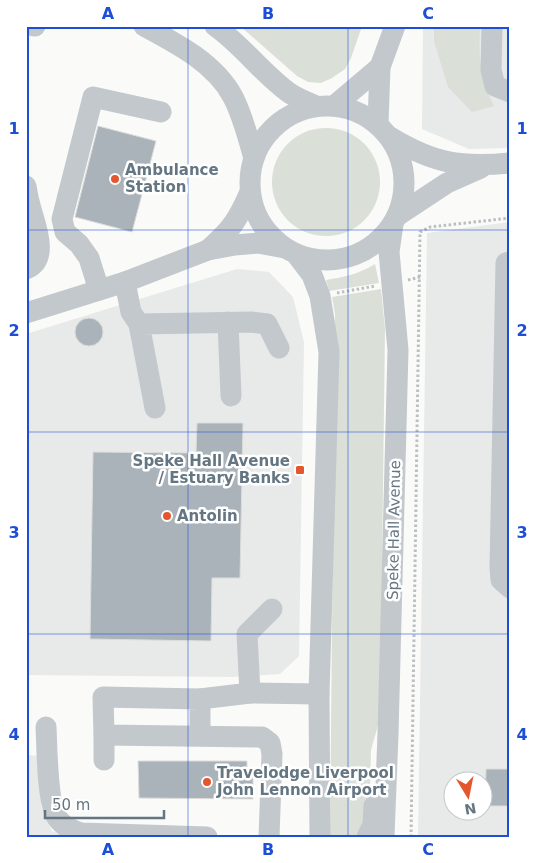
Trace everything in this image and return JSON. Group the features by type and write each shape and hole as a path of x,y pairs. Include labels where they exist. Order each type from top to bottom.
{"street":[{"path":"144,26 171,40 200,60 220,79 232,96 242,119 254,158"},
{"path":"215,26 228,35 272,79 290,94 325,106 357,112 415,152 458,164 485,166 510,162"},
{"path":"395,26 380,68 384,130 399,152 404,174 404,195 395,220"},
{"path":"492,26 500,61 491,70 495,86 510,92"},
{"path":"320,837 319,694 329,352 320,296 312,274 291,251 268,232 260,220 250,192 250,175 254,158 264,138 279,122 298,111 325,106 380,68"},
{"path":"99,290 89,258 79,244 65,232 62,219 93,97 161,112"},
{"path":"26,313 125,282 208,250 235,245 258,244 291,251 308,258 332,260 356,254 377,242 395,220 447,183 485,166"},
{"path":"26,186 36,225 39,254 32,266 26,268"},
{"path":"208,250 227,234 241,214 250,192"},
{"name":"Speke Hall Avenue","path":"384,837 398,350 389,252 395,220"},
{"path":"510,262 506,263 508,303 500,568 501,580 510,588"},
{"path":"125,282 131,312 139,324 155,408"},
{"path":"139,324 228,322 267,324 279,348"},
{"path":"228,322 231,396"},
{"path":"250,692 247,634 272,609"},
{"path":"104,760 103,697 200,699 250,692 319,694"},
{"path":"200,699 200,736"},
{"path":"46,727 52,805 57,819 70,829 81,833 207,837"},
{"path":"367,837 373,825 374,760 388,734"},
{"path":"104,735 262,737 270,743 272,754 269,837"}],"path":[{"path":"411,837 420,232 430,227 510,218"},
{"path":"320,296 420,277"}],"shaded area":[{"path":"240,26 362,26 351,58 345,69 321,83 308,82 297,76"},
{"path":"423,26 510,26 510,148 469,149 422,129"},
{"path":"434,26 480,26 481,67 485,85 494,106 472,112 448,87 434,41"},
{"path":"326,128 347,132 364,144 376,161 380,182 376,203 364,220 347,232 326,236 305,232 288,220 276,203 272,182 276,161 288,144 305,132"},
{"path":"510,222 510,837 418,837 427,233"},
{"path":"375,264 379,283 329,291 326,280 351,275"},
{"path":"237,269 269,272 293,297 304,342 299,656 280,674 232,677 26,675 26,334"},
{"path":"381,289 385,329 380,718 371,750 369,825 361,837 330,837 335,314 332,297"},
{"path":"26,755 42,756 41,806 52,831 69,837 26,837"}],"building":[{"name":"Ambulance Station","path":"98,126 156,141 132,232 75,217"},
{"path":"89,318 99,322 103,332 99,342 89,346 79,342 75,332 79,322"},
{"name":"Antolin","path":"197,423 243,423 240,578 212,578 211,641 90,639 93,452 196,453"},
{"path":"138,761 247,761 247,778 253,778 253,799 139,798"},
{"path":"510,769 510,806 494,806 494,770 486,770"}],"place":[{"name":"Ambulance Station","path":"115,179"},
{"name":"Speke Hall Avenue / Estuary Banks","path":"300,470"},
{"name":"Antolin","path":"167,516"},
{"name":"Travelodge Liverpool John Lennon Airport","path":"207,782"}]}
